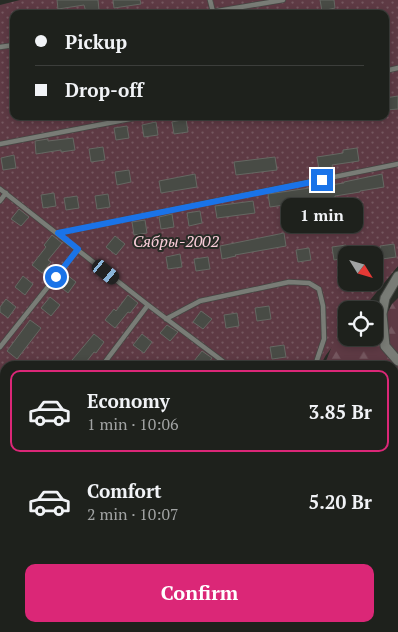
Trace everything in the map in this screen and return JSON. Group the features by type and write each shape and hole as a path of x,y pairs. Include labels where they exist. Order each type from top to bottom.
{"street":[{"path":"398,276 385,298 382,314 384,346 398,361"}],"lane":[{"path":"225,10 283,0"},
{"path":"0,144 124,120"},
{"path":"58,233 398,164"},
{"path":"0,188 218,361"},
{"path":"0,201 6,193"},
{"path":"0,347 78,249"},
{"path":"166,319 200,301 288,282 309,283 319,289 323,306 324,339 317,361"},
{"path":"106,361 148,305"}],"green space":[{"name":"Сябры-2002","path":"20,0 398,0 398,266 383,284 383,246 338,246 338,291 378,291 369,301 338,301 338,339 323,361 0,361 0,5"},
{"path":"398,298 398,361 326,361 334,341 338,340 338,346 383,346 383,321 392,304"}],"building":[{"path":"57,0 98,0 99,10 85,10 84,5 58,9"},
{"path":"113,0 140,0 141,4 114,8"},
{"path":"320,0 334,0 335,8 322,10"},
{"path":"398,96 398,109 389,110 389,97"},
{"path":"186,120 188,132 174,134 172,122"},
{"path":"156,122 158,135 144,137 142,125"},
{"path":"127,126 129,138 116,140 114,128"},
{"path":"73,138 75,150 36,154 35,141"},
{"path":"103,147 105,160 91,162 89,149"},
{"path":"357,148 359,161 332,165 333,167 319,170 317,157 343,153 343,150"},
{"path":"14,155 16,168 3,170 1,158"},
{"path":"275,157 277,170 236,175 234,162"},
{"path":"129,170 131,182 117,185 115,172"},
{"path":"195,174 197,187 161,193 159,181"},
{"path":"382,174 384,187 335,196 335,198 270,207 268,194 344,183"},
{"path":"54,193 56,206 43,208 41,195"},
{"path":"108,194 110,207 97,209 95,196"},
{"path":"77,196 79,208 66,210 64,198"},
{"path":"253,201 255,213 217,218 215,206"},
{"path":"19,209 29,217 21,226 11,219"},
{"path":"200,211 202,223 189,226 187,213"},
{"path":"172,214 174,227 161,229 159,217"},
{"path":"145,220 147,233 134,235 132,222"},
{"path":"284,233 286,246 222,259 220,246"},
{"path":"52,235 62,243 48,260 51,262 42,273 32,265 46,247 44,245"},
{"path":"115,236 125,244 116,255 106,247"},
{"path":"394,244 396,257 383,259 383,246 380,246"},
{"path":"338,246 338,259 334,260 332,247"},
{"path":"309,248 311,260 298,262 296,250"},
{"path":"180,254 182,267 168,269 166,257"},
{"path":"208,257 210,269 196,271 194,259"},
{"path":"66,274 76,282 68,293 58,285"},
{"path":"23,276 33,284 25,295 15,287"},
{"path":"128,295 138,303 115,328 105,320 114,309 116,311"},
{"path":"50,297 60,305 51,316 41,308"},
{"path":"6,299 16,307 8,318 0,312 0,307"},
{"path":"269,306 271,319 257,321 255,308"},
{"path":"201,311 212,319 203,329 193,322"},
{"path":"237,313 239,326 226,328 224,315"},
{"path":"30,320 41,328 17,359 7,351"},
{"path":"167,325 178,332 170,341 160,333"},
{"path":"94,334 104,342 87,361 71,361"},
{"path":"142,334 152,342 144,353 133,345"},
{"path":"284,345 286,357 272,359 270,347"},
{"path":"202,351 212,358 210,361 194,361"}],"route":[{"path":"56,277 78,249 58,233 322,180"}]}
